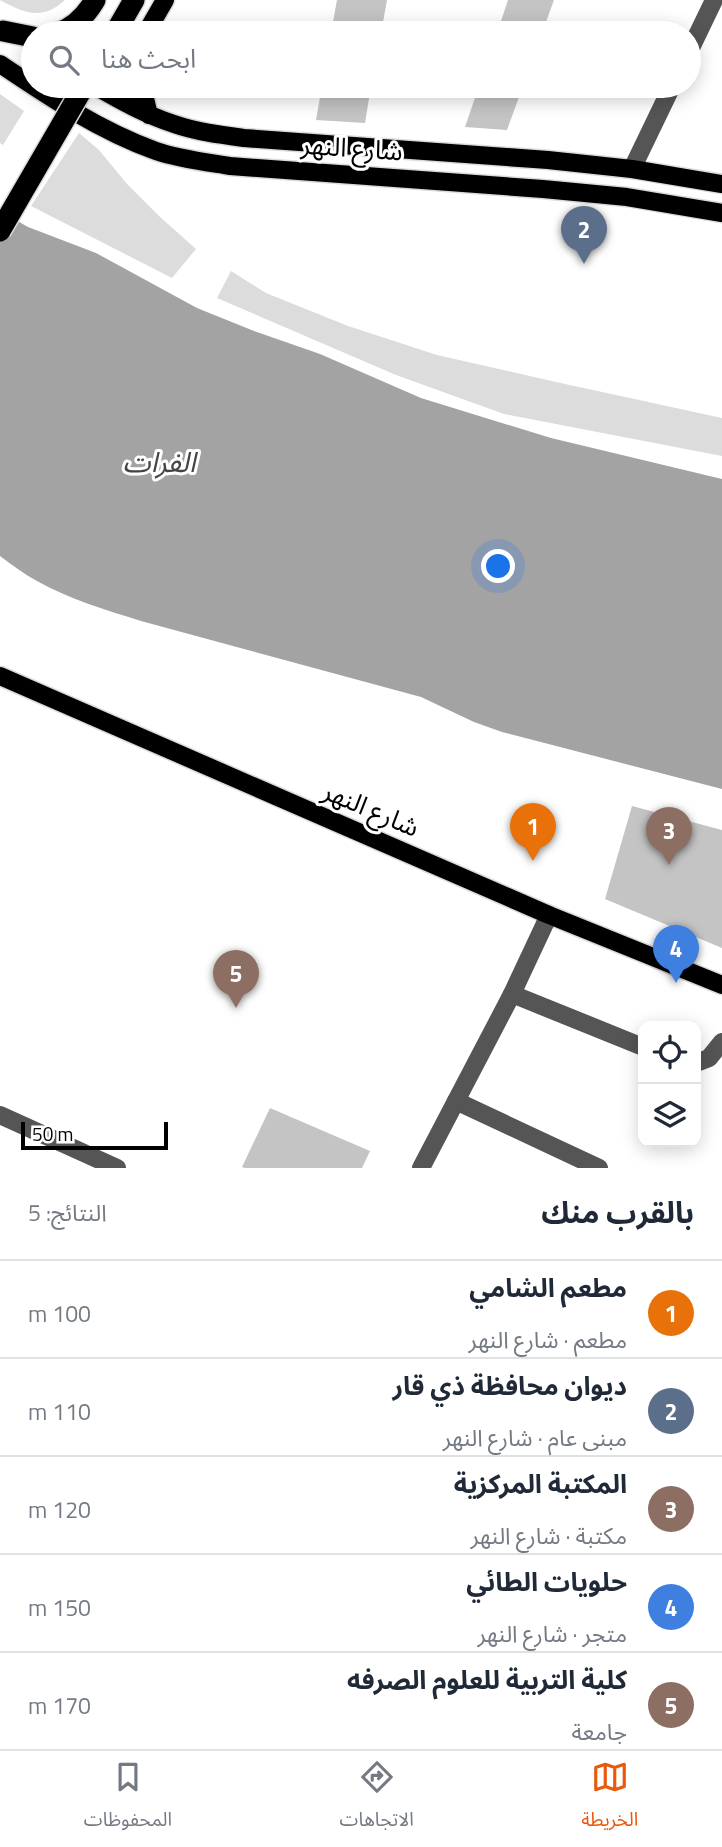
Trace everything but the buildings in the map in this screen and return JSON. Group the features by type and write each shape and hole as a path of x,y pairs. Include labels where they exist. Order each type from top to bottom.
{"highway":[{"path":"80,21 95,0"},
{"path":"122,21 134,0"},
{"path":"1,29 21,34"},
{"path":"0,231 77,98"}],"main road":[{"path":"153,21 165,0"},
{"path":"1,29 21,41"},
{"name":"شارع النهر","path":"0,64 21,78"},
{"name":"شارع النهر","path":"51,98 122,138 157,152 187,159 230,166 613,195 722,213"},
{"name":"شارع النهر","path":"118,98 149,115 212,134 548,160 632,169 722,184"},
{"path":"145,98 149,115"},
{"name":"شارع النهر","path":"0,676 549,915 722,985"}],"street":[{"path":"701,27 714,0"},
{"path":"632,169 666,98"},
{"path":"421,1168 512,994 549,915"},
{"path":"512,994 638,1045"},
{"path":"701,1061 709,1058 722,1042"},
{"path":"456,1101 599,1168"},
{"path":"0,1115 117,1168"}],"shaded area":[{"path":"0,0 65,0 49,11 33,13"},
{"path":"0,94 24,111 3,145 0,143"},
{"path":"79,133 99,150 127,184 160,217 196,249 172,278 31,206"},
{"path":"231,271 266,293 348,326 437,355 722,418 722,456 504,414 396,375 217,298"}],"water":[{"name":"الفرات","path":"0,211 28,227 96,253 197,308 320,354 421,398 551,438 722,479 722,789 502,732 421,697 114,613 49,587 0,556"}],"place":[{"name":"ديوان محافظة ذي قار","path":"584,264"},
{"name":"مطعم الشامي","path":"533,861"},
{"name":"المكتبة المركزية","path":"669,865"},
{"name":"حلويات الطائي","path":"676,983"},
{"name":"كلية التربية للعلوم الصرفه","path":"236,1008"}]}
